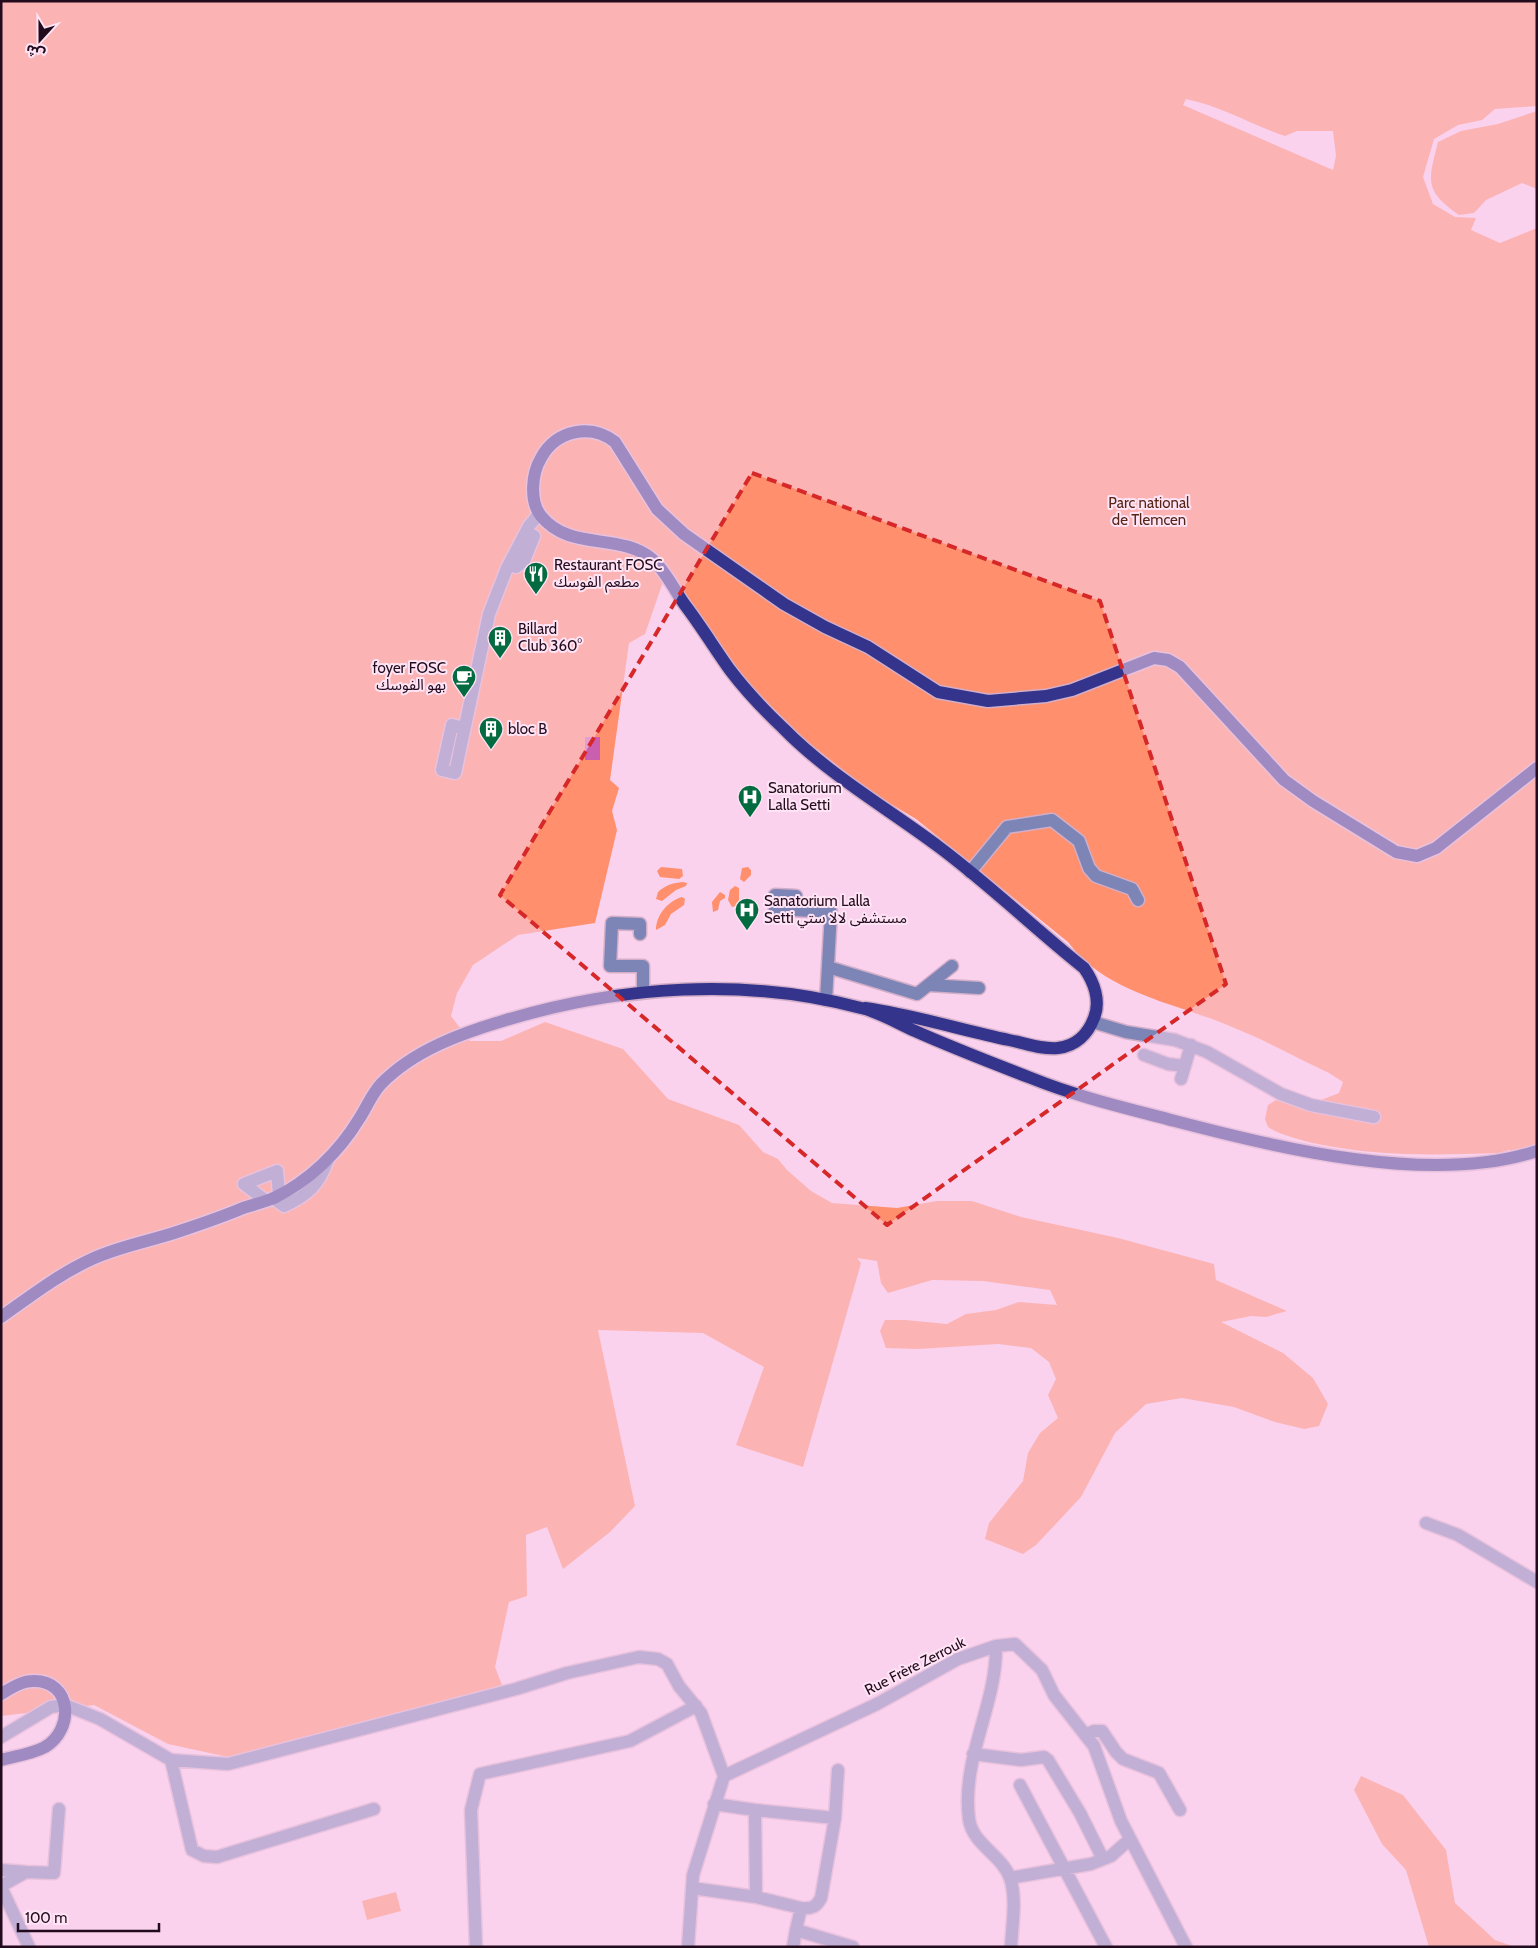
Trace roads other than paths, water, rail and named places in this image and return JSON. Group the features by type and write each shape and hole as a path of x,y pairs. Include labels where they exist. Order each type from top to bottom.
{"main road":[{"path":"1,1318 59,1276 94,1258 220,1219 273,1198 307,1177 328,1159 347,1137 372,1095 383,1083 409,1062 454,1038 511,1018 604,996 644,992 742,990 826,1000 910,1016 970,1032 1047,1048 1070,1045 1080,1039 1093,1022 1096,1012 1094,984 1084,968 970,872 801,747 760,705 730,669 654,560 626,544 587,541 572,536 548,522 539,514 533,486 534,474 541,456 554,443 574,432 582,430 599,432 616,442 653,503 684,534 784,604 825,627 873,650 938,692 988,701 1046,696 1072,690 1154,658 1168,660 1180,668 1228,717 1267,762 1299,792 1380,845 1407,856 1425,853 1450,838 1537,768"},
{"path":"865,1008 948,1045 1079,1096 1250,1141 1321,1154 1423,1164 1496,1160 1537,1151"},
{"path":"1,1694 17,1685 34,1681 56,1690 65,1705 65,1726 51,1742 33,1752 1,1760"}],"street":[{"path":"464,728 489,614 526,532 539,514"},
{"path":"970,872 1008,827 1052,820 1079,841 1089,868 1096,876 1132,889 1138,900"},
{"path":"796,910 831,912 826,1000"},
{"path":"640,934 640,924 612,923 610,966 643,966 644,992"},
{"path":"828,967 917,994 952,966"},
{"path":"928,986 979,988"},
{"path":"1093,1022 1126,1032 1175,1040 1191,1045 1281,1094 1311,1105 1374,1117"},
{"path":"1181,1079 1191,1045"},
{"path":"1144,1055 1168,1064 1184,1066"},
{"path":"1426,1523 1458,1535 1537,1582"},
{"path":"1011,1947 1012,1889 1010,1878 1004,1866 975,1835 968,1820 970,1763 994,1680 996,1646 1015,1644 1042,1670 1054,1696 1094,1746 1108,1790 1130,1839 1186,1947"},
{"name":"Rue Frère Zerrouk","path":"724,1776 877,1704 952,1662 996,1646"},
{"path":"1,1737 51,1708 65,1705 100,1719 171,1760 228,1764 516,1689 567,1673 639,1657 658,1659 667,1664 679,1686 701,1714 724,1776 693,1875 688,1947"},
{"path":"476,1947 471,1810 480,1774 630,1741 696,1706"},
{"path":"1085,1735 1094,1731 1102,1732 1123,1759 1159,1773 1180,1810"},
{"path":"972,1754 1021,1760 1044,1757 1048,1760 1080,1813 1104,1859"},
{"path":"171,1760 192,1850 204,1856 217,1857 374,1809"},
{"path":"692,1888 756,1897 801,1908 811,1909 817,1905 821,1898 835,1818 838,1770"},
{"path":"1020,1786 1106,1947"},
{"path":"714,1804 835,1818"},
{"path":"1,1870 54,1873 59,1809"},
{"path":"755,1810 756,1897"},
{"path":"1010,1878 1091,1864 1112,1856 1130,1839"},
{"path":"26,1872 1,1887 29,1947"},
{"path":"793,1947 801,1908"},
{"path":"796,1930 853,1947"}],"place":[{"name":"Restaurant FOSC مطعم الفوسك","path":"536,595"},
{"name":"Billard Club 360°","path":"500,659"},
{"name":"foyer FOSC بهو الفوسك","path":"464,698"},
{"name":"bloc B","path":"491,750"},
{"name":"Sanatorium Lalla Setti","path":"750,818"},
{"name":"Sanatorium Lalla Setti مستشفى لالا ستي","path":"747,931"}],"park label":[{"name":"Parc national de Tlemcen","path":"1149,512"}]}
